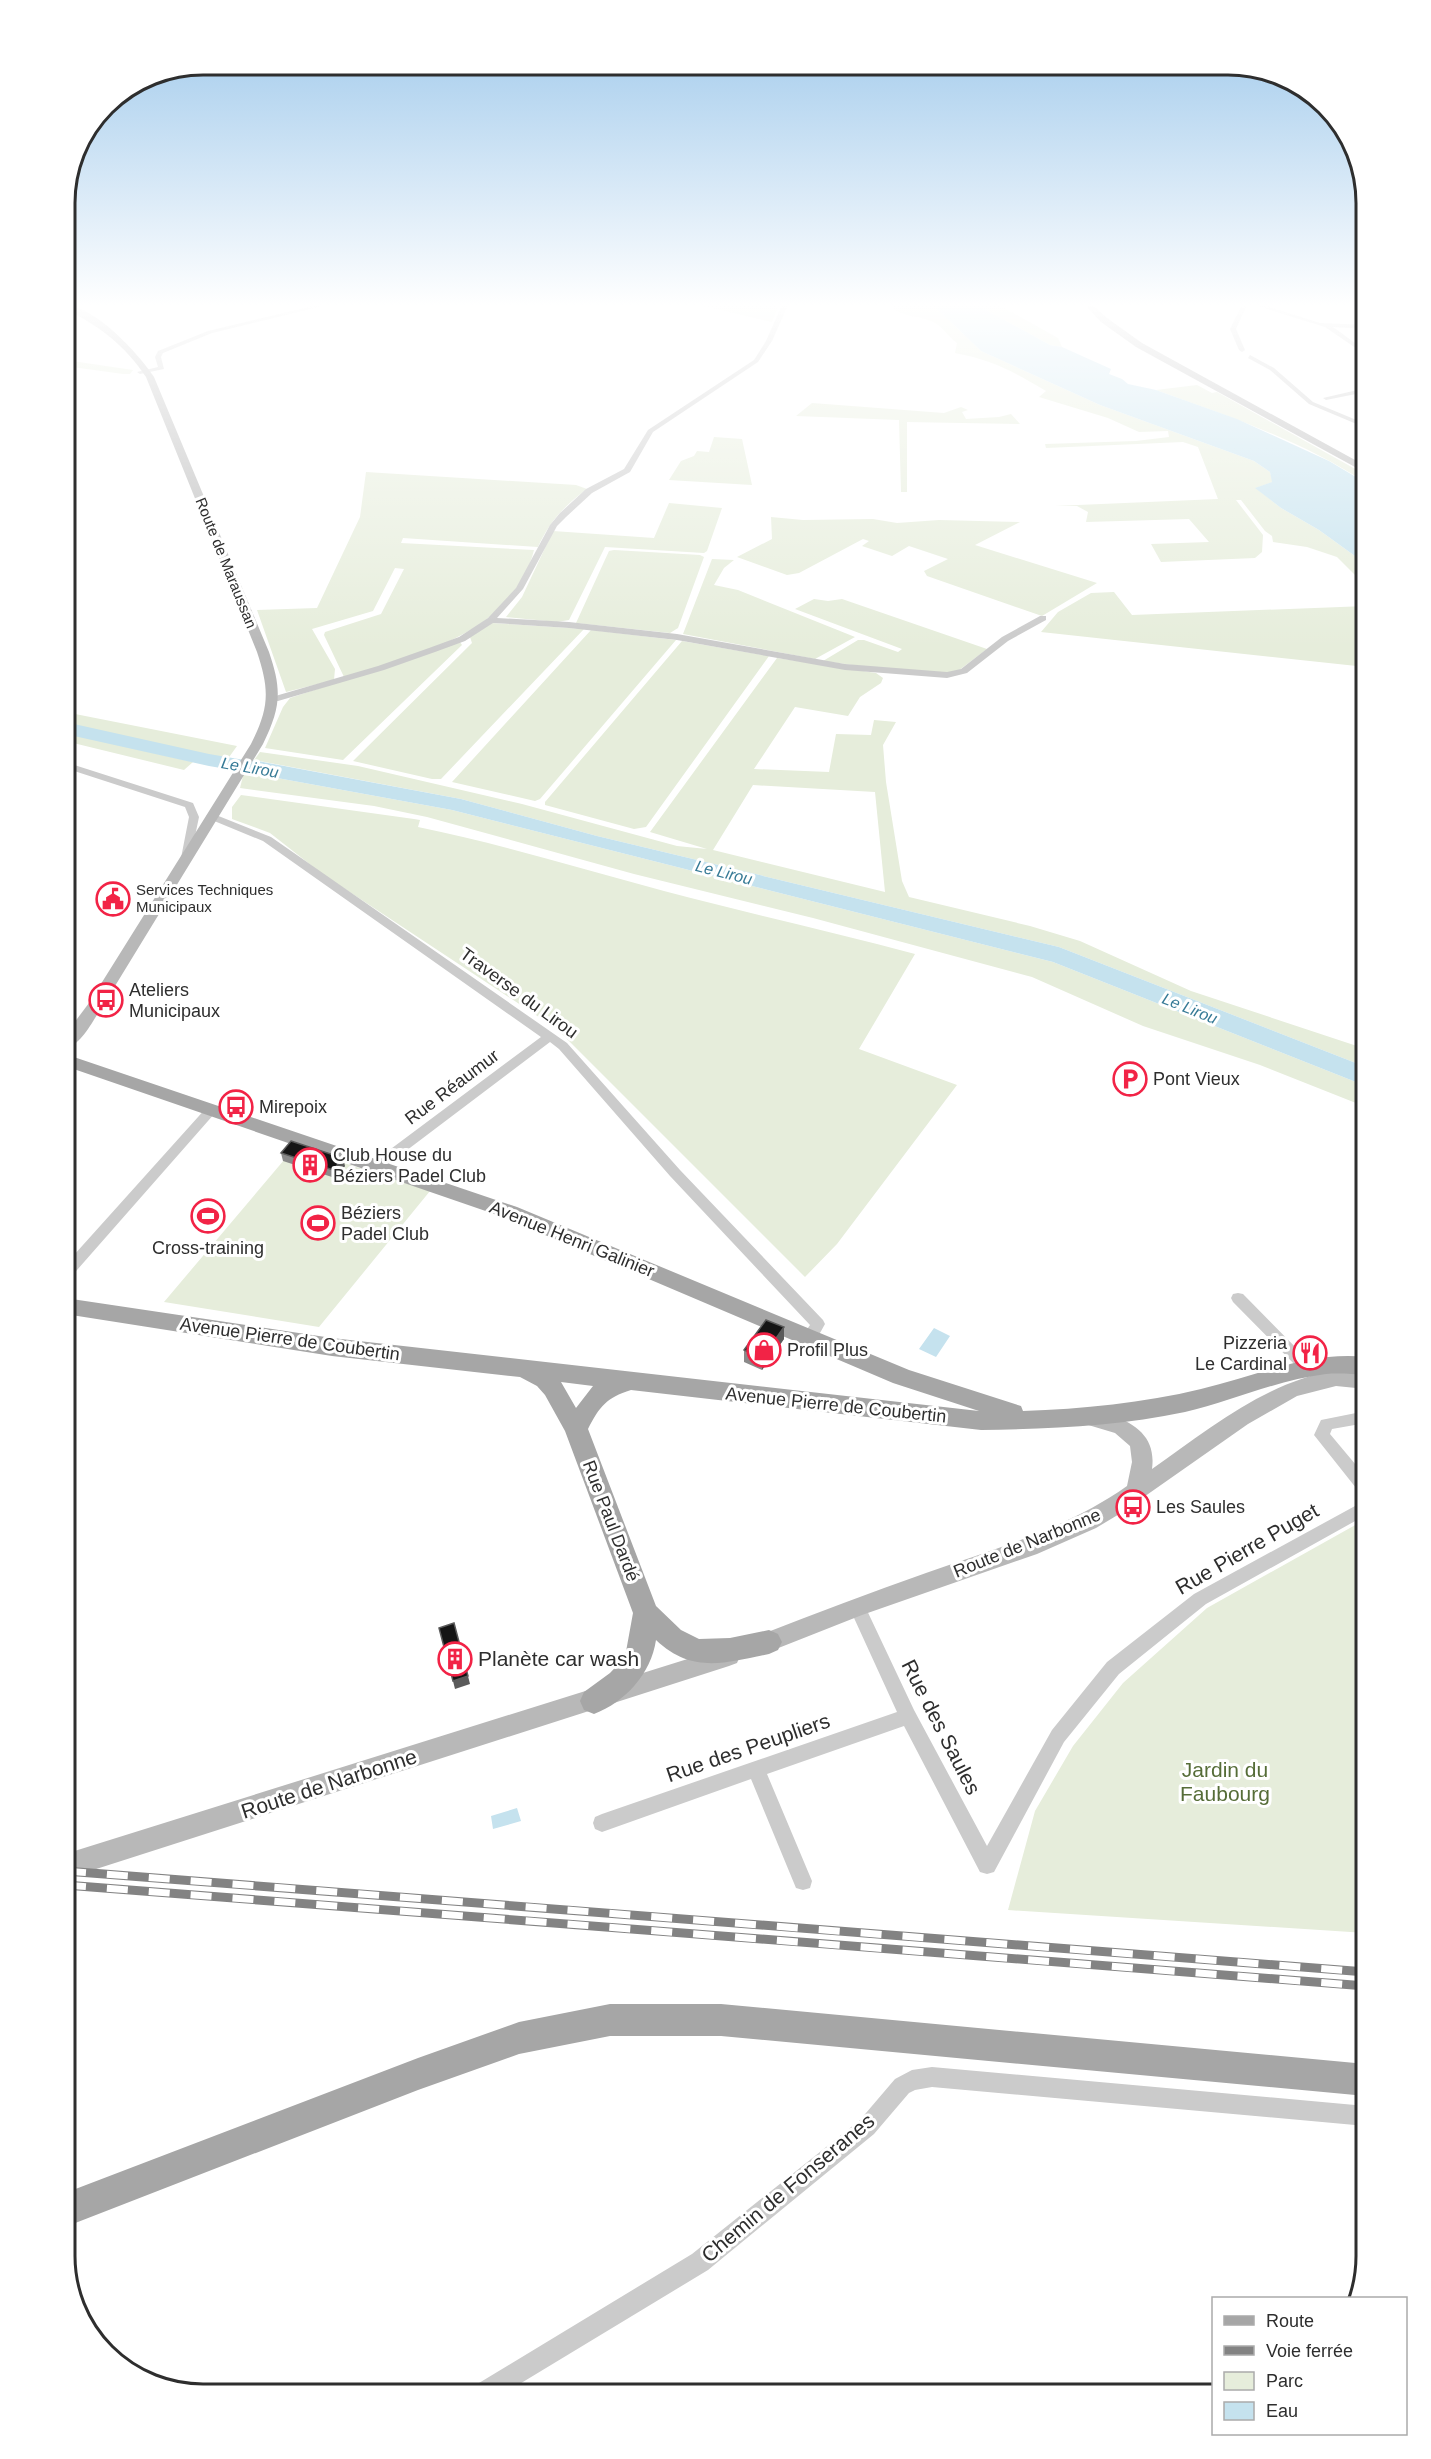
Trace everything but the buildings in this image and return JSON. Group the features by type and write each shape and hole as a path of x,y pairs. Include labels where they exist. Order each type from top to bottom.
{"main road":[{"name":"Route de Maraussan","path":"163,420 234,589 274,696"},
{"path":"1275,420 1356,464"},
{"path":"75,1033 252,751 272,716 274,696"},
{"path":"75,1024 83,1021"},
{"name":"Avenue Henri Galinier","path":"75,1063 510,1212 813,1331 901,1377 994,1409 1040,1420"},
{"name":"Avenue Pierre de Coubertin","path":"75,1308 332,1347 981,1421 1040,1420"},
{"path":"1040,1420 1152,1409 1194,1400 1307,1368 1356,1364"},
{"name":"Avenue Pierre de Coubertin","path":"515,1367 545,1380 576,1429 594,1398 601,1391 614,1385 633,1382"},
{"name":"Route de Narbonne","path":"75,1864 594,1701 770,1642 857,1607 1049,1539 1088,1522 1136,1492 1241,1418 1290,1389 1336,1378 1356,1380"},
{"path":"1084,1417 1117,1424 1137,1440 1144,1456 1144,1467 1136,1492"},
{"name":"Rue Paul Dardé","path":"576,1429 646,1613 643,1645 638,1661"},
{"name":"Rue Paul Dardé","path":"646,1613 672,1637 690,1648"},
{"name":"Route de Narbonne","path":"690,1648 707,1651 770,1642"},
{"name":"Route de Narbonne","path":"594,1701 628,1676 638,1661"},
{"path":"75,2206 418,2074 519,2038 610,2020 722,2020 1356,2079"}],"street":[{"path":"274,696 381,668 462,639 491,620 519,589 554,525 589,492 627,470 650,431 667,420"},
{"path":"491,620 569,625 678,637 845,667 947,675 964,671 1005,639 1043,618"},
{"path":"75,768 189,805 194,817 186,858"},
{"name":"Traverse du Lirou","path":"211,816 267,839 563,1046 813,1331"},
{"name":"Rue Réaumur","path":"377,1166 550,1036"},
{"path":"75,1263 211,1110"},
{"path":"1238,1298 1307,1368"},
{"path":"1356,1419 1326,1424 1322,1435 1356,1476"},
{"name":"Rue Pierre Puget","path":"987,1865 1058,1736 1113,1668 1200,1599 1356,1513"},
{"name":"Rue des Saules","path":"857,1607 908,1716 987,1865"},
{"name":"Rue des Peupliers","path":"602,1823 908,1716"},
{"path":"756,1769 803,1881"},
{"name":"Chemin de Fonseranes","path":"499,2384 700,2262 867,2127 902,2086 912,2080 932,2077 1356,2115"}],"green space":[{"path":"893,420 1016,420 1020,424 907,422 907,492 901,492 899,420"},
{"path":"1112,420 1141,420 1254,461 1270,472 1273,482 1256,488 1281,508 1319,530 1356,557 1356,576 1337,557 1307,547 1273,542 1272,536 1265,531 1241,500 1236,500 1263,535 1262,552 1255,558 1161,562 1151,544 1209,542 1189,519 1086,522 1088,512 1077,506 1055,506 1218,499 1198,447 1183,442 1046,448 1045,444 1136,441 1169,437 1168,431 1139,432"},
{"path":"1237,420 1267,420 1356,469 1356,477 1317,454"},
{"path":"714,437 742,439 752,485 669,480 681,461 694,456 697,451 709,452"},
{"path":"366,472 576,485 587,489 558,515 538,547 403,538 401,543 534,550 523,578 506,602 484,621 458,637 430,649 344,677 324,635 325,632 381,614 404,569 395,568 373,611 312,629 335,669 334,680 286,692 257,610 317,608 360,517"},
{"path":"669,503 722,508 707,551 704,553 605,547 569,620 557,622 506,617 522,597 553,531 654,538"},
{"path":"771,517 803,520 873,519 897,523 939,520 1020,522 975,545 1097,583 1042,616 927,576 924,571 948,559 909,546 892,556 862,546 869,541 863,539 799,573 787,575 737,557 772,539"},
{"path":"609,551 704,557 678,628 670,633 576,623"},
{"path":"712,559 734,560 724,568 714,585 738,590 855,637 815,659 683,634"},
{"path":"1114,592 1132,615 1356,606 1356,666 1041,632 1058,612 1091,593"},
{"path":"814,599 828,601 842,599 987,649 954,674 927,675 823,661 858,640 898,652 902,649 795,609"},
{"path":"492,623 584,629 441,779 432,779 353,761 472,643 470,637"},
{"path":"591,630 676,640 540,799 535,801 452,782"},
{"path":"682,641 769,656 646,827 634,829 545,805 545,802"},
{"path":"460,642 462,645 343,760 265,748 283,707 290,698"},
{"path":"777,658 876,673 883,678 881,683 860,697 848,716 795,707 754,769 829,772 836,734 871,735 874,720 896,722 883,745 886,782 902,881 909,897 1030,926 1080,941 1191,991 1356,1046 1356,1063 1059,947 597,836 461,799 254,760 260,752 358,766 522,804 677,846 707,849 650,832","holes":["753,785 875,792 885,892 713,850"]},
{"path":"75,714 237,746 227,760 75,728"},
{"path":"75,735 193,762 184,770 75,743"},
{"path":"244,772 452,810 1053,962 1356,1082 1356,1103 1260,1065 1143,1026 1032,977 813,918 634,874 427,817 374,806 240,788"},
{"path":"241,795 420,820 418,827 915,954 859,1049 957,1085 837,1244 805,1277 557,1029 321,873 270,833 232,819 232,807"},
{"name":"Béziers Padel Club","path":"295,1147 430,1191 319,1327 164,1302"},
{"name":"Jardin du Faubourg","path":"1356,1525 1356,1932 1008,1910 1035,1811 1073,1746 1123,1683 1207,1608"}],"water":[{"path":"1141,420 1239,420 1329,461 1356,477 1356,557 1319,530 1281,508 1255,488 1272,482 1270,472 1254,461"},
{"path":"252,760 461,799 597,836 1059,947 1356,1063 1356,1082 1053,962 452,810 244,772"},
{"path":"934,1328 950,1336 936,1357 919,1349"},
{"path":"517,1808 521,1821 493,1829 491,1816"}],"waterway":[{"name":"Le Lirou","path":"75,730 209,760 279,772"}],"railway":[{"path":"75,1872 1356,1971"},
{"path":"75,1886 1356,1985"}],"place":[{"name":"Services Techniques Municipaux","path":"113,899"},
{"name":"Ateliers Municipaux","path":"106,1000"},
{"name":"Pont Vieux","path":"1130,1079"},
{"name":"Mirepoix","path":"236,1107"},
{"name":"Club House du Béziers Padel Club","path":"310,1165"},
{"name":"Cross-training","path":"208,1216"},
{"name":"Béziers Padel Club","path":"318,1223"},
{"name":"Profil Plus","path":"764,1350"},
{"name":"Pizzeria Le Cardinal","path":"1310,1353"},
{"name":"Les Saules","path":"1133,1507"},
{"name":"Planète car wash","path":"455,1659"}]}
